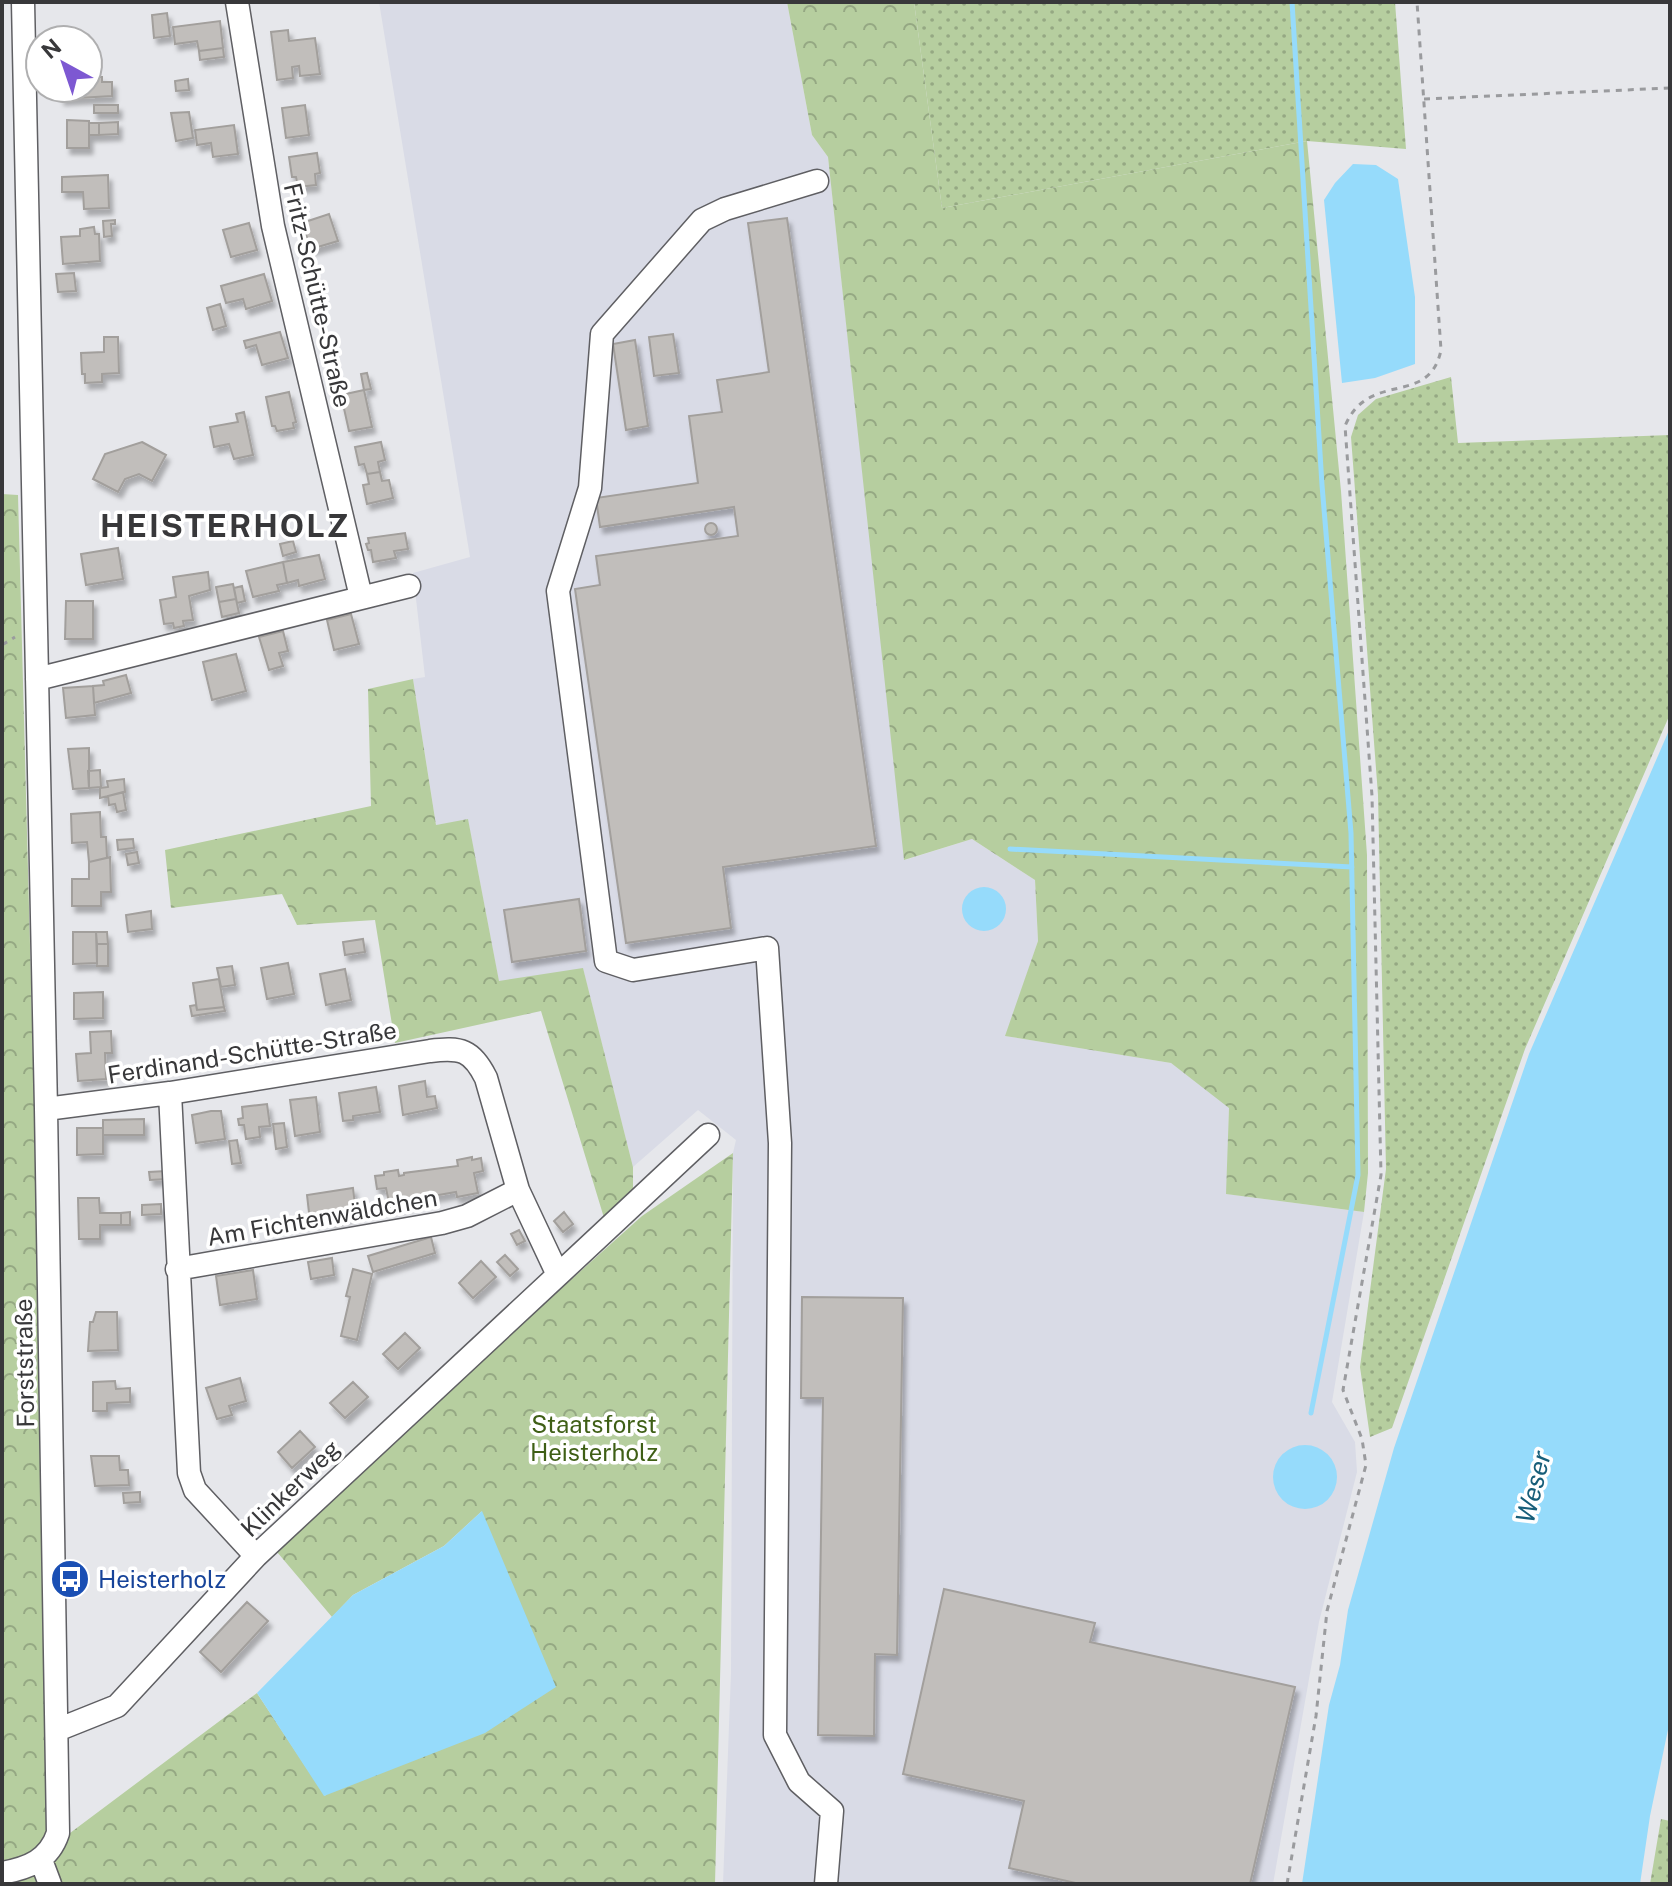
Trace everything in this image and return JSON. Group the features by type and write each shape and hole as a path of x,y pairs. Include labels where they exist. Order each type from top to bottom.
{"street":[{"name":"Forststraße","path":"23,2 58,1833 53,1847 41,1860"},
{"name":"Fritz-Schütte-Straße","path":"237,2 273,226 361,597"},
{"path":"817,181 725,209 702,220 602,334 590,488 558,591 606,961 633,970 767,948 780,1143 775,1735 799,1782 832,1811 826,1884"},
{"path":"37,679 409,586"},
{"name":"Ferdinand-Schütte-Straße","path":"46,1109 170,1093 448,1049 466,1052 478,1063 486,1078 518,1190"},
{"name":"Am Fichtenwäldchen","path":"170,1093 190,1483 256,1556"},
{"name":"Klinkerweg","path":"57,1730 117,1706 256,1556 708,1135"},
{"path":"518,1190 558,1275"},
{"name":"Am Fichtenwäldchen","path":"177,1269 442,1223 467,1216 518,1190"},
{"path":"2,1873 24,1869 41,1860 50,1884"}],"path":[{"path":"1287,1884 1316,1716 1327,1611 1366,1465 1362,1439 1343,1390 1381,1175 1372,796 1345,426 1351,411 1364,398 1425,380 1438,366 1441,350 1417,2"},
{"path":"1424,99 1670,88"}],"shaded area":[{"path":"379,2 787,2 812,135 828,157 905,860 972,839 1035,880 1038,941 1006,1036 1171,1063 1229,1107 1227,1194 1364,1212 1332,1402 1355,1442 1357,1472 1319,1622 1273,1884 723,1884 731,1673 733,1153 736,1140 698,1110 633,1167 583,969 499,982 468,820 436,825 413,679 425,677 413,573 470,557"}],"green space":[{"path":"787,2 914,2 942,208 1307,141 1341,491 1367,855 1368,1173 1364,1212 1226,1194 1229,1108 1171,1063 1005,1036 1038,941 1035,880 972,839 904,860 828,157 812,135"},
{"path":"914,2 1395,2 1406,149 1307,141 942,208"},
{"path":"1451,377 1458,443 1670,435 1670,714 1525,1049 1392,1428 1370,1437 1360,1367 1386,1169 1378,795 1351,437 1358,415 1376,399"},
{"name":"Staatsforst Heisterholz","path":"2,494 18,495 54,1845 257,1693 325,1796 482,1511 444,1546 353,1595 332,1617 277,1552 399,1434 642,1216 733,1153 715,1884 2,1884"},
{"path":"413,679 436,825 468,819 499,981 583,968 633,1167 633,1188 605,1221 541,1011 395,1043 375,920 297,925 282,894 171,908 165,850 371,806 368,689"},
{"path":"1661,1819 1670,1821 1670,1884 1650,1884"}],"water":[{"path":"1353,164 1376,165 1398,179 1415,297 1415,364 1375,378 1342,383 1324,200"},
{"name":"Weser","path":"1670,728 1670,1720 1640,1884 1302,1884 1329,1705 1340,1665 1348,1610 1394,1448 1529,1054"},
{"path":"984,887 999,894 1006,909 999,924 984,931 969,924 962,909 969,894"},
{"path":"1299,1445 1311,1445 1328,1454 1335,1465 1335,1489 1328,1500 1311,1509 1299,1509 1287,1504 1278,1495 1273,1483 1273,1471 1278,1459 1287,1450"},
{"path":"482,1511 556,1687 485,1733 324,1796 257,1693 353,1595 444,1546"}],"building":[{"path":"167,13 170,36 154,38 152,15"},
{"path":"220,21 223,48 199,51 197,41 175,44 173,27"},
{"path":"288,30 289,41 315,38 320,74 300,76 299,66 292,67 293,78 277,80 271,32"},
{"path":"223,48 224,57 200,60 199,51"},
{"path":"188,79 189,90 176,91 175,81"},
{"path":"104,82 112,82 112,96 104,96"},
{"path":"94,105 118,105 118,113 94,113"},
{"path":"305,105 309,135 286,138 282,108"},
{"path":"189,112 193,138 176,141 171,113"},
{"path":"67,120 89,121 89,148 67,148"},
{"path":"118,122 118,134 99,135 99,123"},
{"path":"89,123 99,123 99,135 89,135"},
{"path":"234,125 238,154 213,157 211,143 197,145 195,130"},
{"path":"317,153 320,173 315,174 316,185 298,187 296,177 292,177 289,157"},
{"path":"108,175 109,208 84,209 83,192 62,192 62,177"},
{"path":"329,214 338,241 311,249 302,223"},
{"path":"787,218 876,846 723,867 731,928 626,943 575,589 600,585 596,556 738,536 734,507 600,527 596,498 698,483 689,416 722,412 717,380 769,372 748,223"},
{"path":"115,220 115,224 111,224 112,236 104,237 103,221"},
{"path":"249,223 257,250 231,257 223,230"},
{"path":"94,227 95,234 99,234 100,261 63,264 61,237 80,236 80,229"},
{"path":"74,273 76,291 58,292 56,274"},
{"path":"264,274 272,301 246,309 243,299 226,303 221,286"},
{"path":"220,304 226,326 213,330 207,308"},
{"path":"280,332 288,358 262,365 256,345 246,348 244,341"},
{"path":"673,334 679,373 654,376 649,337"},
{"path":"104,337 118,337 119,373 102,374 102,382 85,383 81,353 104,352"},
{"path":"635,340 648,426 626,430 613,344"},
{"path":"367,373 371,389 364,390 361,374"},
{"path":"364,390 372,427 349,431 341,395"},
{"path":"289,392 296,422 293,423 294,428 277,431 272,426 266,397"},
{"path":"244,412 253,455 234,459 229,444 214,447 210,427 238,422 236,414"},
{"path":"142,442 166,455 152,481 139,474 125,479 118,492 93,479 105,454"},
{"path":"381,442 385,460 378,462 380,472 367,474 364,464 359,465 355,447"},
{"path":"380,472 382,481 389,480 393,498 367,504 363,485 369,484 367,474"},
{"path":"711,523 717,529 711,535 705,529"},
{"path":"405,533 408,549 394,551 396,558 373,562 371,550 366,544 369,543 368,538"},
{"path":"293,541 296,552 283,556 280,544"},
{"path":"118,548 123,579 86,585 81,554"},
{"path":"319,555 325,579 299,586 298,580 287,583 283,562"},
{"path":"283,562 287,583 277,585 279,591 253,597 246,571"},
{"path":"208,572 210,590 189,596 193,620 183,621 184,626 174,628 173,623 164,624 160,600 176,597 173,577"},
{"path":"233,584 236,599 219,602 216,587"},
{"path":"242,586 245,601 237,603 234,588"},
{"path":"236,599 239,613 222,617 219,602"},
{"path":"66,601 93,601 93,639 65,639"},
{"path":"351,614 359,644 334,650 327,620"},
{"path":"283,631 288,651 279,653 283,666 269,670 259,637"},
{"path":"236,654 246,691 212,700 203,662"},
{"path":"126,675 131,693 94,703 93,686 104,685 103,681"},
{"path":"93,686 95,715 66,718 63,688"},
{"path":"89,748 89,788 73,789 68,749"},
{"path":"100,770 101,787 89,788 88,771"},
{"path":"124,779 125,792 100,798 100,788 108,787 107,781"},
{"path":"123,792 126,810 117,812 115,804 109,805 108,796"},
{"path":"100,812 101,837 106,837 107,858 89,862 87,842 72,843 71,814"},
{"path":"133,839 134,848 118,850 117,840"},
{"path":"137,852 139,863 128,865 126,854"},
{"path":"110,857 111,892 101,892 101,906 72,906 72,879 89,879 89,862"},
{"path":"579,899 586,951 512,962 504,910"},
{"path":"151,911 152,929 128,932 126,915"},
{"path":"73,932 96,932 97,963 73,964"},
{"path":"96,932 107,932 108,944 97,944"},
{"path":"363,939 365,952 345,955 343,942"},
{"path":"97,944 108,944 108,966 97,966"},
{"path":"288,963 294,994 267,999 261,968"},
{"path":"232,966 235,985 221,987 217,968"},
{"path":"345,969 351,1000 326,1005 320,974"},
{"path":"219,979 224,1007 197,1010 193,983"},
{"path":"103,992 103,1018 74,1019 74,993"},
{"path":"196,1005 197,1010 224,1007 225,1011 192,1016 190,1006"},
{"path":"111,1031 112,1053 105,1053 106,1079 78,1081 76,1054 91,1053 90,1032"},
{"path":"425,1081 427,1097 435,1096 437,1108 403,1115 399,1086"},
{"path":"376,1087 380,1112 353,1116 353,1120 343,1121 339,1093"},
{"path":"316,1097 320,1132 295,1136 290,1100"},
{"path":"267,1104 270,1126 259,1127 260,1137 246,1139 244,1125 239,1125 238,1119 243,1118 242,1107"},
{"path":"221,1111 225,1139 196,1143 192,1115"},
{"path":"144,1119 144,1135 103,1135 103,1120"},
{"path":"284,1123 287,1147 276,1149 273,1124"},
{"path":"77,1128 103,1128 103,1154 77,1155"},
{"path":"237,1140 241,1163 232,1164 229,1141"},
{"path":"472,1157 472,1160 481,1158 483,1171 474,1173 478,1193 457,1197 456,1192 410,1200 411,1204 390,1208 386,1188 377,1189 375,1176 384,1175 384,1172 398,1170 399,1176 458,1166 457,1160"},
{"path":"166,1171 167,1179 150,1180 149,1172"},
{"path":"353,1188 356,1214 330,1221 329,1218 310,1221 307,1195"},
{"path":"78,1198 99,1198 100,1213 121,1213 121,1225 100,1225 100,1239 79,1239"},
{"path":"161,1204 161,1214 142,1215 142,1205"},
{"path":"130,1212 130,1225 121,1225 121,1213"},
{"path":"564,1212 573,1224 563,1232 554,1221"},
{"path":"519,1230 525,1241 517,1245 511,1234"},
{"path":"431,1237 435,1253 373,1272 368,1256"},
{"path":"505,1255 518,1269 510,1276 497,1262"},
{"path":"332,1258 334,1275 311,1279 308,1262"},
{"path":"481,1261 496,1277 473,1298 459,1283"},
{"path":"353,1269 372,1274 357,1340 341,1336"},
{"path":"253,1270 257,1299 220,1305 216,1276"},
{"path":"802,1297 903,1298 897,1655 875,1654 874,1736 818,1735 823,1398 801,1398"},
{"path":"96,1312 117,1312 118,1350 88,1351 90,1322 93,1322"},
{"path":"405,1333 420,1348 398,1369 383,1354"},
{"path":"240,1378 246,1401 229,1406 232,1415 217,1419 206,1388"},
{"path":"115,1381 116,1389 130,1388 130,1402 107,1403 107,1411 93,1411 93,1382"},
{"path":"353,1382 368,1397 345,1418 330,1403"},
{"path":"300,1431 315,1447 292,1468 278,1452"},
{"path":"91,1456 119,1456 120,1470 128,1470 129,1485 95,1486"},
{"path":"140,1492 140,1502 124,1503 123,1493"},
{"path":"944,1589 1095,1623 1090,1642 1295,1687 1250,1884 1080,1884 1009,1868 1024,1801 903,1774"},
{"path":"247,1602 268,1621 221,1672 200,1652"}],"waterway":[{"path":"1292,2 1322,485 1351,833 1358,1175 1311,1413"},
{"path":"1010,849 1352,867"}],"place":[{"name":"Heisterholz","path":"70,1579"}],"district":[{"name":"HEISTERHOLZ","path":"225,525"}]}
